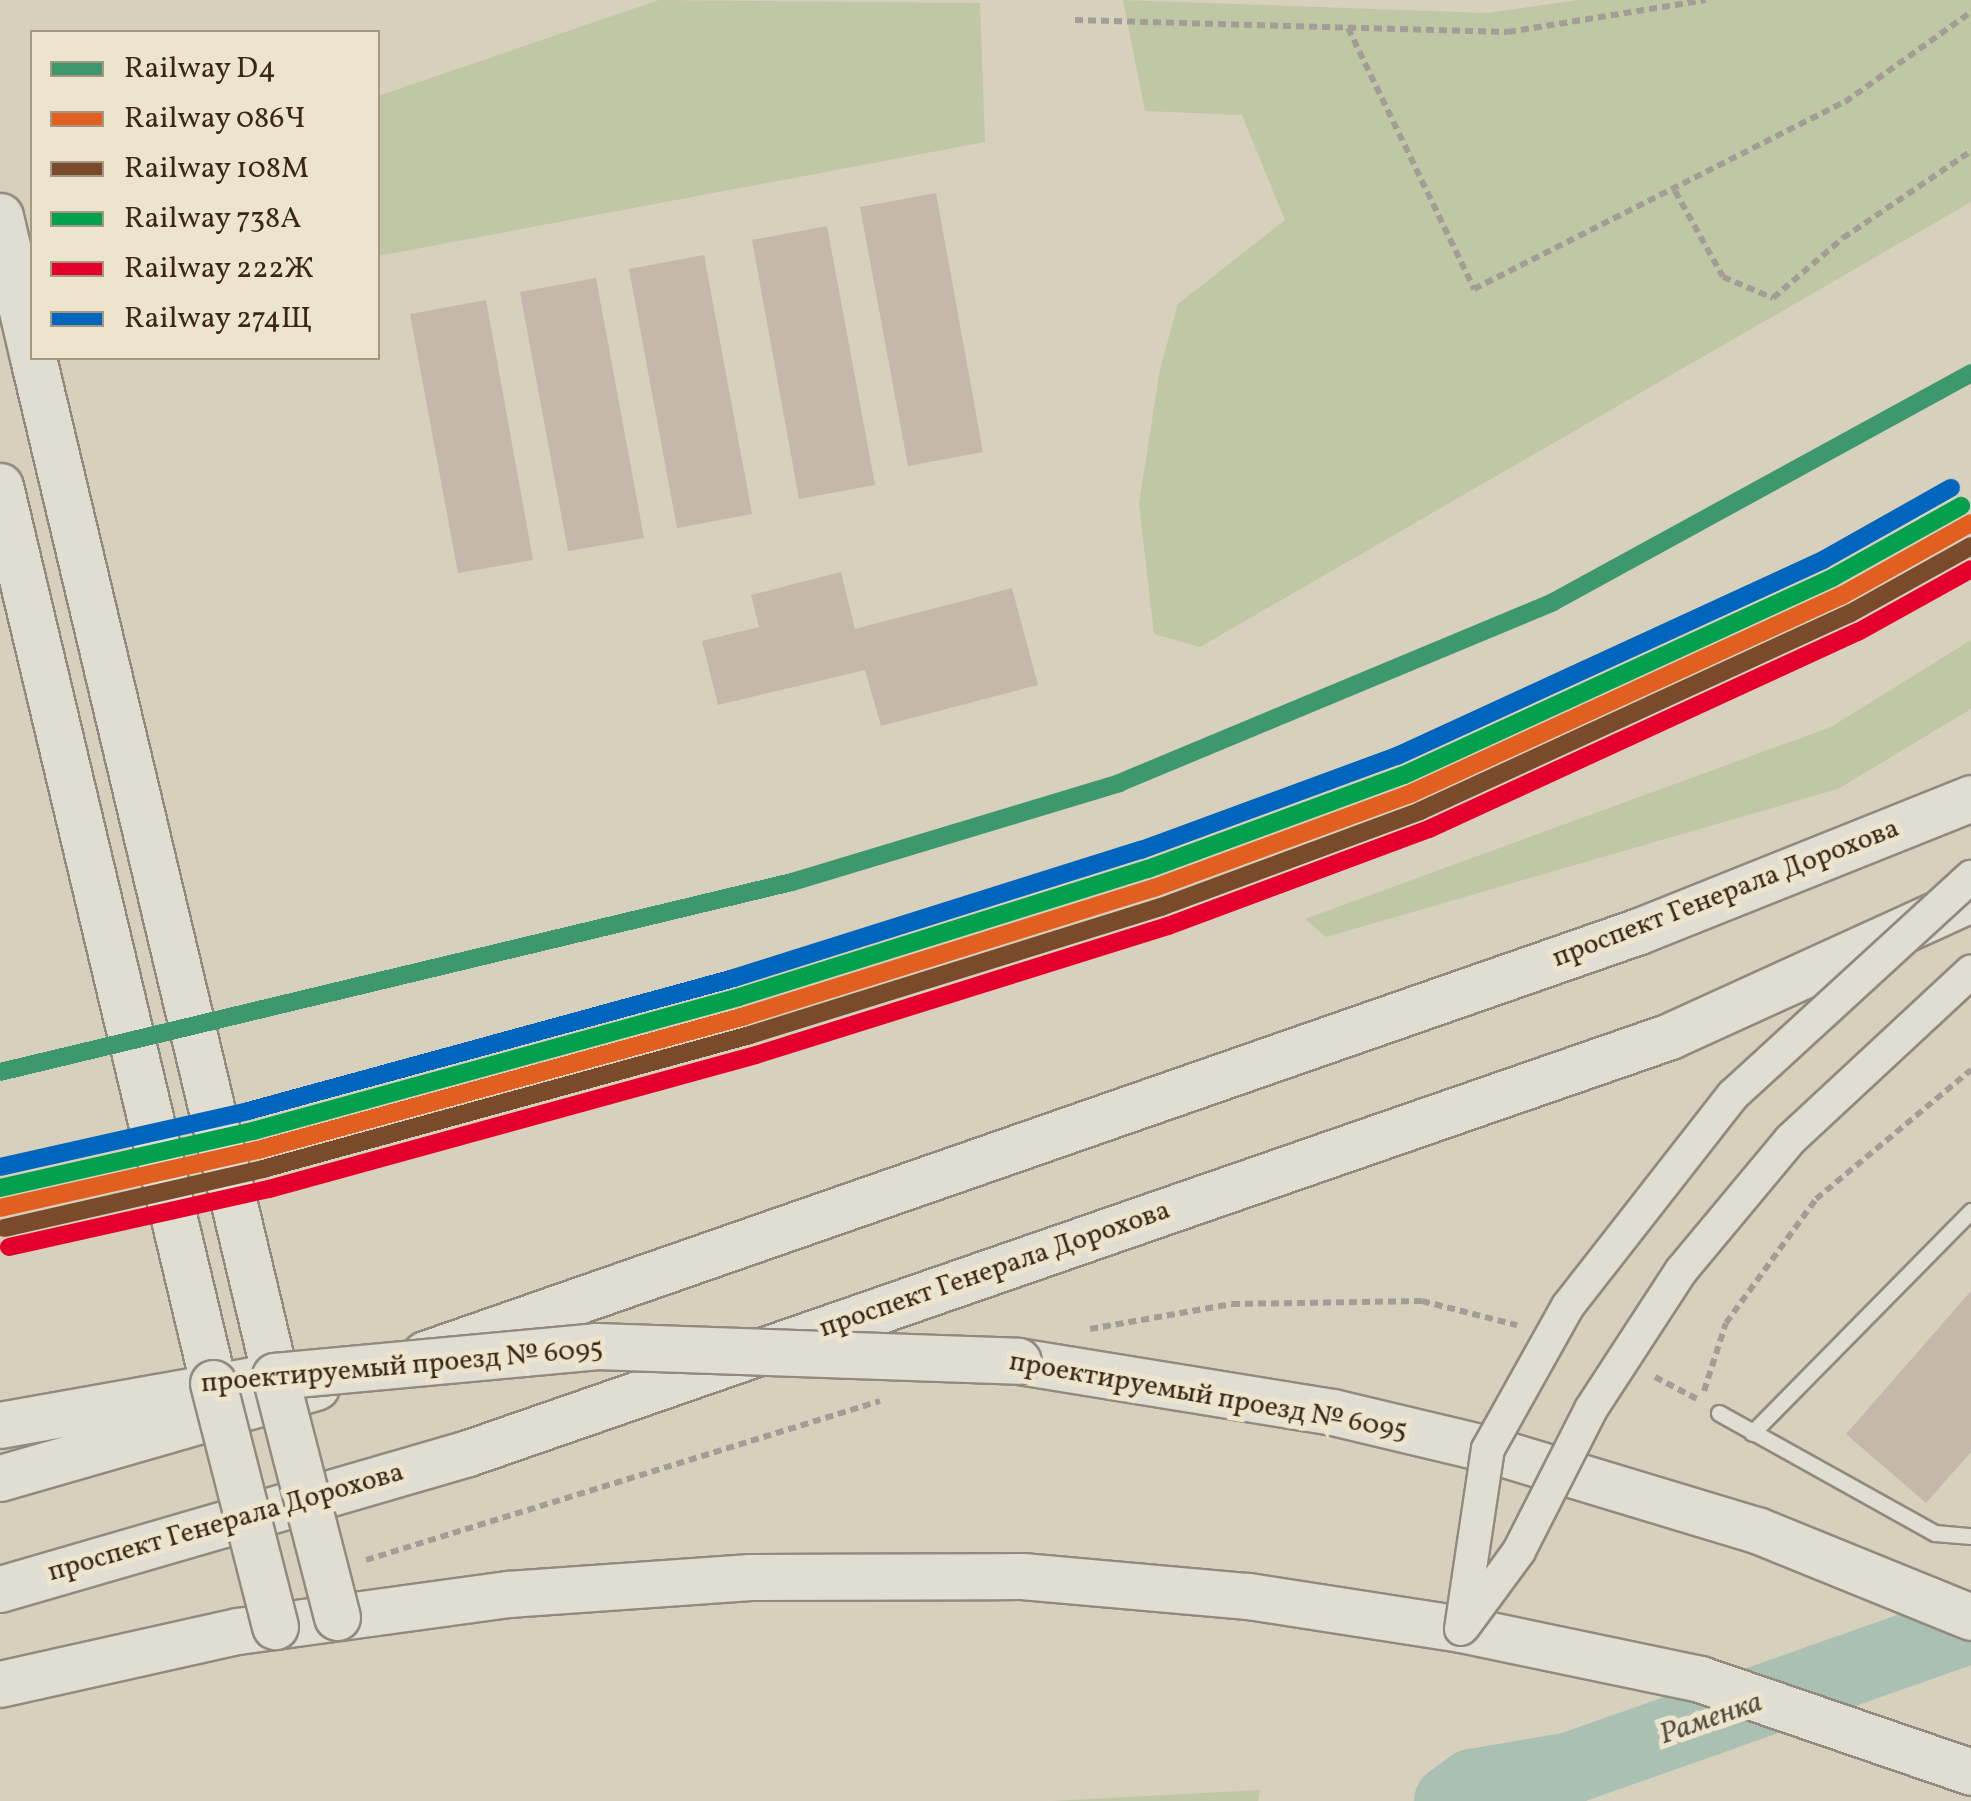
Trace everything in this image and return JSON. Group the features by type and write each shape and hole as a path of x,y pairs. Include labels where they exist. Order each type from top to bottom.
{"main road":[{"path":"0,216 30,343"},
{"path":"34,360 275,1376 337,1617"},
{"path":"4,502 213,1383 275,1626"},
{"name":"проспект Генерала Дорохова","path":"0,1478 393,1365 1639,931 1971,798"},
{"name":"проспект Генерала Дорохова","path":"0,1588 468,1453 1670,1036 1971,899"},
{"name":"проектируемый проезд № 6095","path":"0,1425 213,1383 596,1346 1018,1361 1332,1412 1488,1449 1757,1530 1971,1617"},
{"path":"0,1684 275,1626 337,1617 750,1576 1022,1576 1248,1596 1462,1629 1700,1679 1971,1772"}],"street":[{"path":"1462,1629 1488,1449 1568,1306 1733,1095 1971,877"},
{"path":"1462,1629 1563,1470 1591,1409 1681,1271 1791,1138 1971,972"}],"lane":[{"path":"1752,1433 1971,1211"},
{"path":"1718,1413 1934,1533 1971,1536"}],"path":[{"path":"1075,20 1508,32 1704,0"},
{"path":"1348,28 1474,289 1845,102 1971,12"},
{"path":"1675,191 1722,276 1774,298 1842,238 1971,151"},
{"path":"1700,1402 1726,1324 1816,1199 1971,1070"},
{"path":"1076,1334 1232,1304 1422,1302 1462,1304 1532,1331"},
{"path":"1639,1371 1718,1413"},
{"path":"352,1564 892,1396"}],"green space":[{"path":"659,0 980,3 985,142 380,256 380,95"},
{"path":"1123,0 1487,13 1578,0 1971,0 1971,202 1200,647 1154,634 1139,504 1160,369 1178,304 1285,220 1242,115 1145,111"},
{"path":"1971,640 1971,709 1838,789 1326,937 1305,919 1831,727"},
{"path":"1260,1790 1258,1801 1052,1801"}],"building":[{"path":"936,193 983,452 908,466 860,207"},
{"path":"827,226 875,485 799,499 752,240"},
{"path":"704,255 752,514 677,528 629,269"},
{"path":"596,278 644,538 568,551 520,292"},
{"path":"486,300 533,560 458,573 410,314"},
{"path":"841,572 855,629 1012,588 1038,685 881,726 865,670 718,705 702,641 759,627 751,595"},
{"path":"1971,1291 1971,1452 1926,1503 1846,1434"}],"waterway":[{"name":"Раменка","path":"1450,1801 1472,1785 1571,1768 1971,1627"}],"rail line":[{"name":"D4","path":"0,1072 792,882 1119,783 1553,602 1971,373"},
{"name":"274Щ","path":"0,1167 248,1111 734,978 1141,850 1397,756 1823,560 1951,488"},
{"name":"738А","path":"0,1188 253,1131 739,997 1148,869 1404,775 1832,578 1961,506"},
{"name":"086Ч","path":"0,1208 258,1150 745,1016 1154,888 1412,793 1841,596 1971,523"},
{"name":"108М","path":"4,1228 263,1169 750,1035 1161,907 1420,811 1849,614 1971,546"},
{"name":"222Ж","path":"9,1247 269,1189 756,1055 1168,926 1429,829 1858,632 1971,569"}]}
